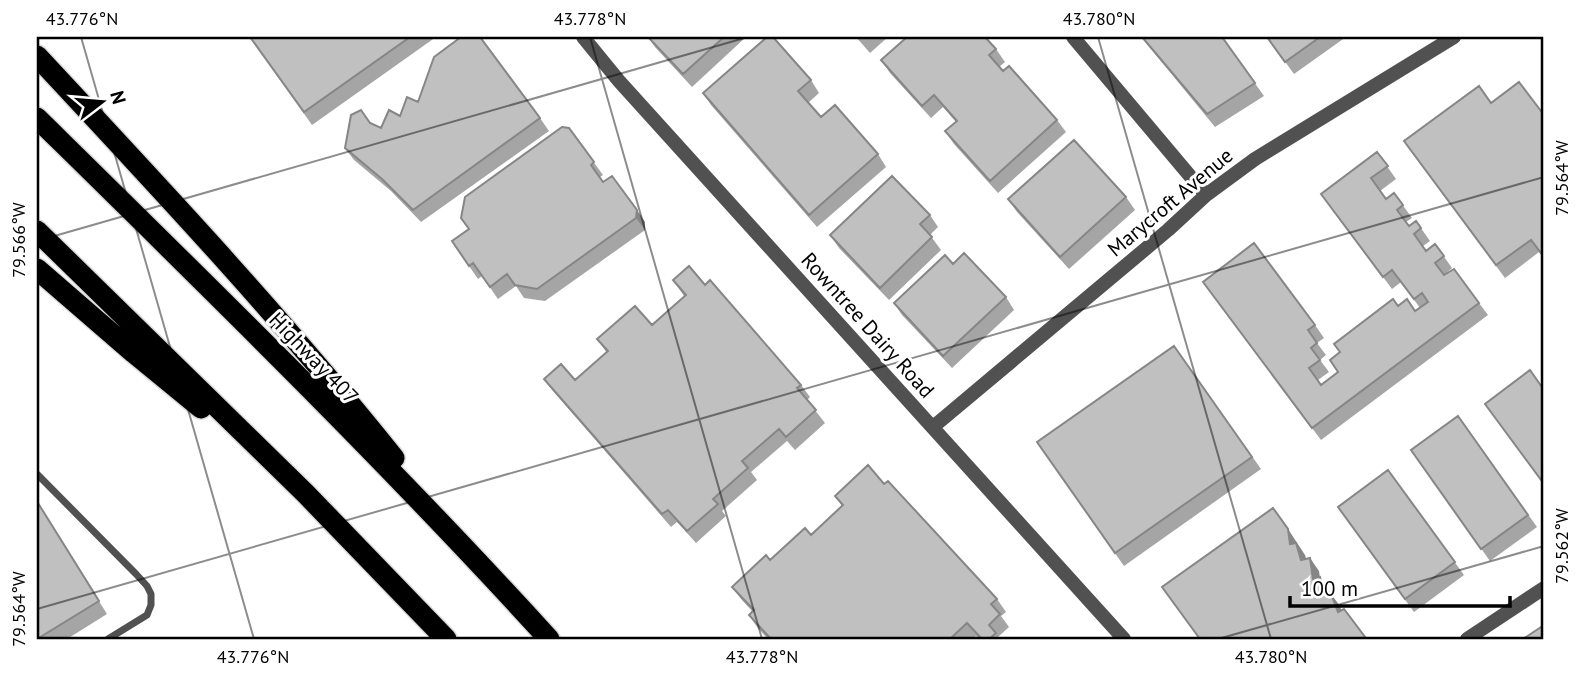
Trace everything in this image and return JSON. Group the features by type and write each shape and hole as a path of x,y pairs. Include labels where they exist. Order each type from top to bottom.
{"highway":[{"path":"37,56 314,359 470,552"},
{"name":"Highway 407","path":"37,118 248,326 470,552 549,639"},
{"path":"37,231 306,494 446,639"},
{"path":"37,269 134,353 306,494"}],"street":[{"name":"Rowntree Dairy Road","path":"583,37 619,81 1124,639"},
{"path":"1073,37 1206,195"},
{"name":"Marycroft Avenue","path":"933,428 1206,195 1255,159 1454,37"},
{"path":"1467,639 1544,588"}],"lane":[{"path":"37,474 136,574 151,594 147,615 108,639"}],"building":[{"path":"250,37 410,37 304,112"},
{"path":"461,37 480,37 540,118 413,210 345,148 351,115 361,110 370,123 381,128 389,110 400,116 407,97 418,102 434,57"},
{"path":"648,37 724,37 683,74"},
{"path":"767,37 773,37 811,80 798,91 821,117 835,105 878,154 809,215 703,93"},
{"path":"907,37 985,37 996,49 989,55 1003,71 1009,66 1057,120 990,181 945,131 957,121 934,95 922,106 881,60"},
{"path":"1142,37 1222,37 1255,83 1207,114"},
{"path":"1267,37 1320,37 1285,62"},
{"path":"1519,82 1544,115 1544,257 1531,240 1496,265 1404,141 1479,86 1491,103"},
{"path":"562,127 569,128 594,162 591,165 603,182 612,176 637,210 636,218 537,289 515,285 507,274 490,287 473,263 469,266 452,241 469,229 461,218 465,197"},
{"path":"1074,140 1126,197 1060,257 1008,199"},
{"path":"1377,152 1388,166 1371,178 1386,199 1394,193 1403,205 1397,210 1409,226 1416,221 1421,228 1414,234 1426,251 1435,244 1444,256 1435,263 1444,275 1454,269 1479,303 1312,428 1203,282 1254,243 1315,325 1308,330 1317,343 1311,348 1320,360 1309,368 1321,385 1338,372 1330,360 1340,352 1334,344 1393,299 1398,306 1407,299 1415,311 1428,302 1422,293 1414,299 1392,270 1383,277 1321,194"},
{"path":"892,176 930,215 920,224 932,237 880,288 830,235"},
{"path":"964,253 1006,297 943,356 894,303 945,255 953,264"},
{"path":"689,266 705,285 710,280 801,385 797,388 816,410 786,437 779,429 742,461 748,468 713,499 718,504 687,531 668,510 662,514 544,379 561,364 575,380 608,351 597,339 635,306 652,325 686,295 673,280"},
{"path":"1174,346 1252,457 1115,553 1037,442"},
{"path":"1530,370 1544,390 1544,484 1485,404"},
{"path":"1458,416 1528,515 1481,549 1411,450"},
{"path":"868,465 884,484 888,481 997,599 991,604 1000,614 989,625 996,633 989,639 982,639 967,623 950,639 771,639 749,615 754,610 732,587 766,555 770,560 805,528 811,535 843,505 835,496"},
{"path":"1388,470 1455,562 1405,599 1338,507"},
{"path":"37,504 99,601 37,639"},
{"path":"1273,508 1288,529 1290,544 1296,543 1301,560 1310,558 1313,579 1320,577 1324,595 1331,594 1338,612 1344,609 1365,637 1200,639 1162,587"},
{"path":"1544,625 1544,639 1523,639"}]}
